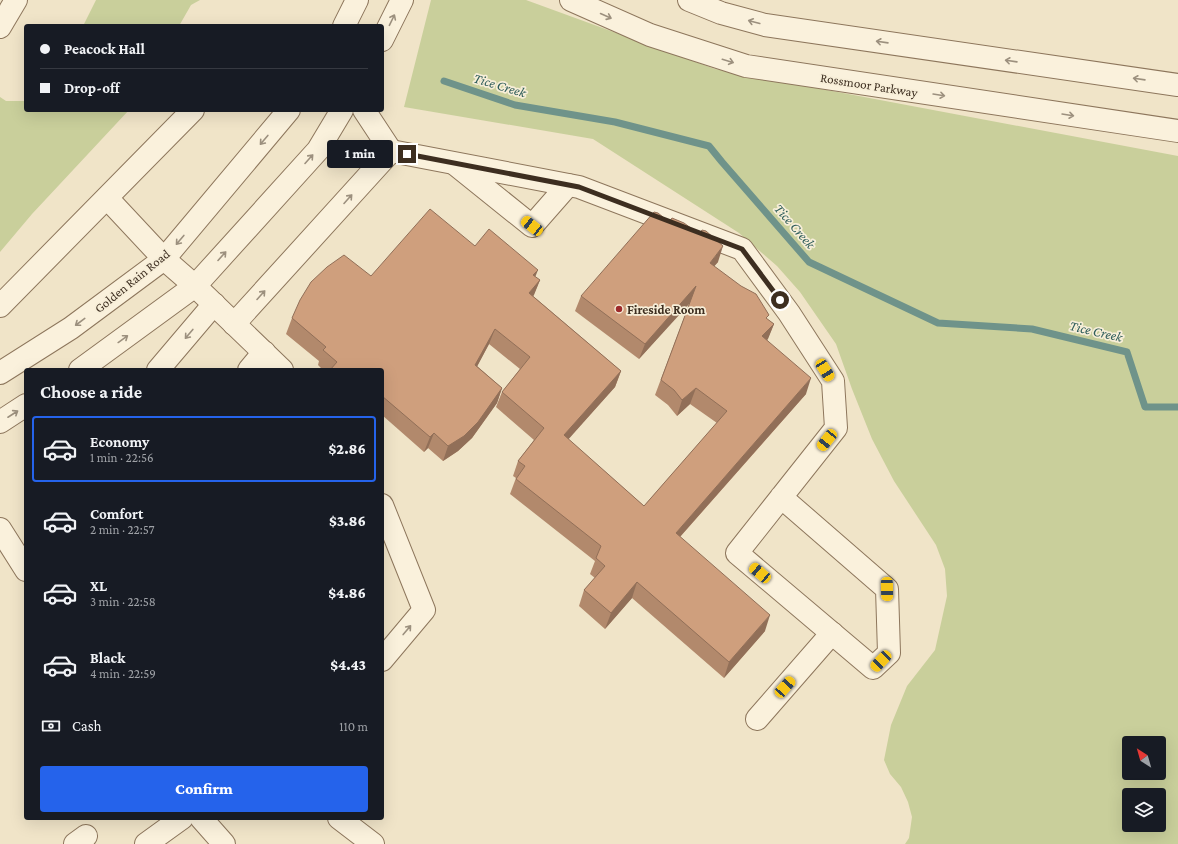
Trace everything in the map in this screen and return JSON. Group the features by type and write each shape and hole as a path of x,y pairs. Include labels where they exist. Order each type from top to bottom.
{"street":[{"path":"0,27 16,0"},
{"path":"345,24 357,0"},
{"path":"384,36 402,0"},
{"name":"Rossmoor Parkway","path":"571,0 650,35 746,66 1178,131"},
{"path":"689,0 721,14 765,25 1178,85"},
{"path":"0,306 191,112"},
{"name":"Golden Rain Road","path":"0,373 71,328 164,259 286,112"},
{"path":"83,368 195,286 318,150 341,112"},
{"path":"365,112 391,151 579,187 742,249 789,313 833,381 836,428 781,497 737,553 873,668 889,653 887,589 781,497"},
{"path":"234,324 391,151"},
{"path":"454,164 532,226 568,185"},
{"path":"106,198 164,259 195,286 280,368"},
{"path":"160,368 214,304"},
{"path":"251,368 264,352"},
{"path":"0,422 24,406"},
{"path":"384,517 388,540 424,610 384,658"},
{"path":"0,529 24,567"},
{"path":"757,718 832,633"},
{"path":"146,844 179,820"},
{"path":"203,820 224,844"},
{"path":"342,820 372,844"}],"green space":[{"path":"96,0 200,0 191,5 180,24 84,24"},
{"path":"431,0 526,0 715,69 1178,156 1178,844 905,844 909,838 912,817 908,802 901,787 890,774 884,760 891,725 907,686 935,650 947,596 945,569 936,545 894,481 872,439 836,344 800,292 777,266 739,233 593,139 404,107"},
{"path":"0,97 6,101 24,101 24,112 127,112 32,214 0,252"}],"building":[{"path":"430,209 475,246 489,229 538,270 533,275 540,280 529,293 621,371 564,435 644,506 727,411 696,388 682,400 674,390 661,380 696,286 645,344 581,296 654,212 658,213 669,222 672,218 684,223 699,234 702,230 706,231 723,246 710,263 741,286 756,294 769,315 766,318 774,324 762,336 811,378 676,533 770,615 729,662 637,582 611,613 584,590 605,566 596,558 601,546 516,479 525,466 518,461 544,428 502,392 530,357 495,329 475,365 502,388 478,422 464,436 448,446 434,433 430,437 384,398 384,368 332,368 337,362 323,350 326,347 292,318 300,300 311,282 327,267 344,255 371,276"}],"waterway":[{"name":"Tice Creek","path":"444,81 515,105 615,122 709,146 809,262 938,323 1032,329 1127,352 1145,407 1178,407"}],"place":[{"name":"Fireside Room","path":"619,309"}],"route":[{"path":"407,154 579,187 742,249 780,300"}]}
